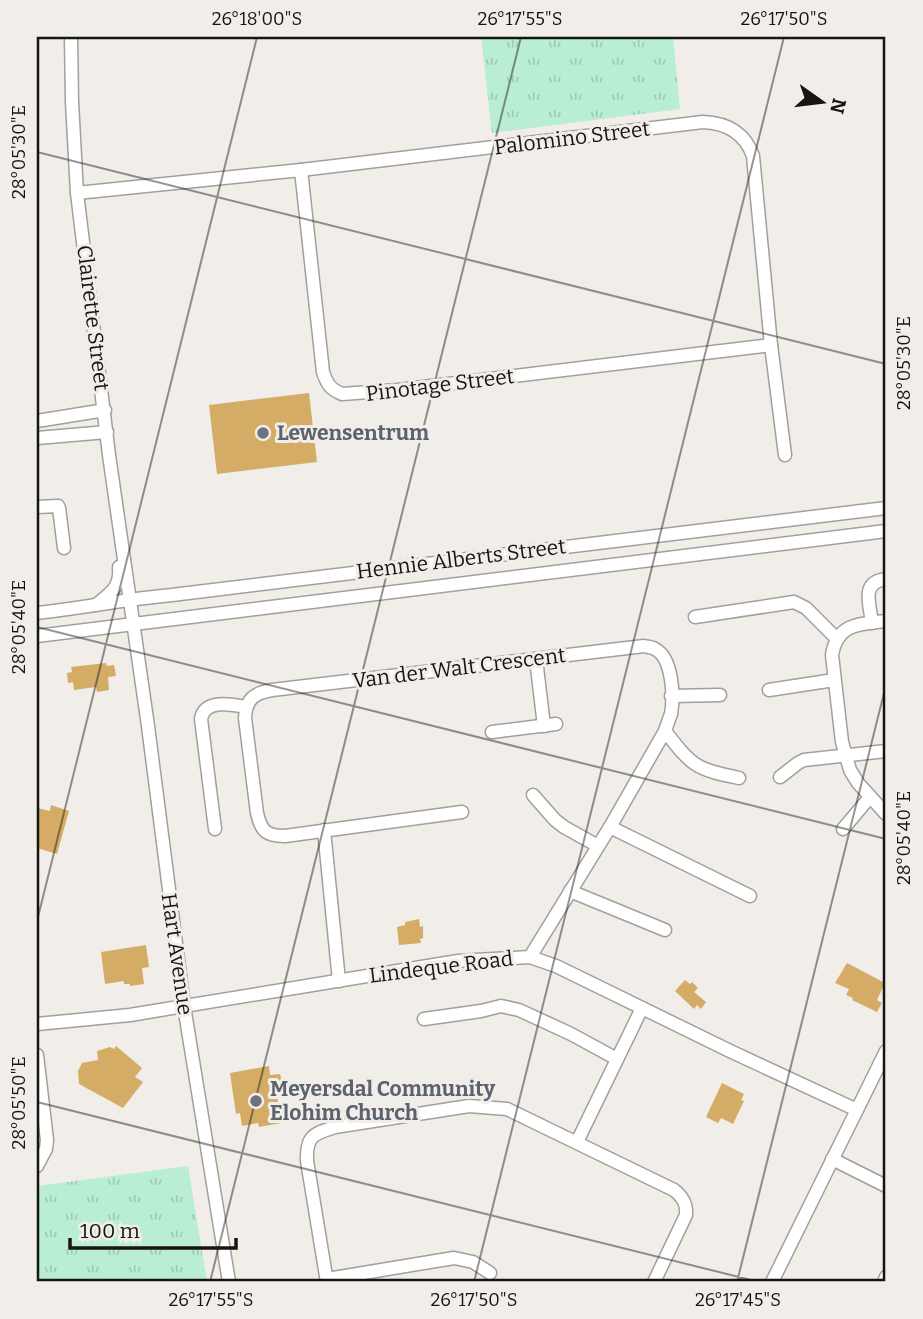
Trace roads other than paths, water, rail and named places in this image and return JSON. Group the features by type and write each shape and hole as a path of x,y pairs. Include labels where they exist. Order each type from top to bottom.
{"street":[{"name":"Clairette Street","path":"71,37 77,192 130,599"},
{"name":"Palomino Street","path":"77,192 301,170 716,122 741,135 753,156 771,345 785,455"},
{"name":"Pinotage Street","path":"301,170 323,372 333,391 353,395 771,345"},
{"path":"37,421 105,410"},
{"path":"37,438 107,432"},
{"path":"95,605 115,589 119,580 114,528 115,500"},
{"path":"37,507 53,505 60,508 64,548"},
{"name":"Hennie Alberts Street","path":"37,613 130,599 886,508"},
{"name":"Hennie Alberts Street","path":"37,636 886,531"},
{"path":"872,623 870,587 873,582 886,579"},
{"name":"Hart Avenue","path":"130,599 184,1006 229,1282"},
{"path":"695,617 794,602 806,608 837,639"},
{"path":"886,621 850,627 837,639 832,655 845,757 853,776 886,814"},
{"name":"Van der Walt Crescent","path":"246,708 251,699 260,692 272,690 644,646 656,649 668,665 671,714 665,731 530,957"},
{"path":"492,732 550,725 536,659"},
{"path":"769,690 834,680"},
{"path":"671,696 720,695"},
{"path":"215,829 201,719 206,709 225,704 246,708 257,813 265,832 274,836 285,836 462,812"},
{"path":"665,731 694,764 712,772 739,778"},
{"path":"780,777 804,760 886,751"},
{"path":"533,795 555,820 598,846"},
{"path":"843,829 870,797"},
{"path":"610,827 750,896"},
{"path":"324,830 339,981"},
{"path":"570,891 665,930"},
{"name":"Lindeque Road","path":"37,1024 130,1015 458,961 530,957 556,966 857,1110"},
{"path":"424,1019 501,1006 519,1010 617,1059"},
{"path":"577,1142 642,1008"},
{"path":"772,1282 886,1051"},
{"path":"37,1055 47,1140 46,1149 37,1166"},
{"path":"490,1273 473,1262 454,1258 327,1281 307,1161 310,1139 335,1127 469,1106 507,1110 674,1189 680,1195 685,1203 686,1215 654,1282"},
{"path":"832,1159 886,1186"},
{"path":"884,1282 886,1277"}],"place":[{"name":"Lewensentrum","path":"263,433"},
{"name":"Meyersdal Community Elohim Church","path":"256,1101"}]}
